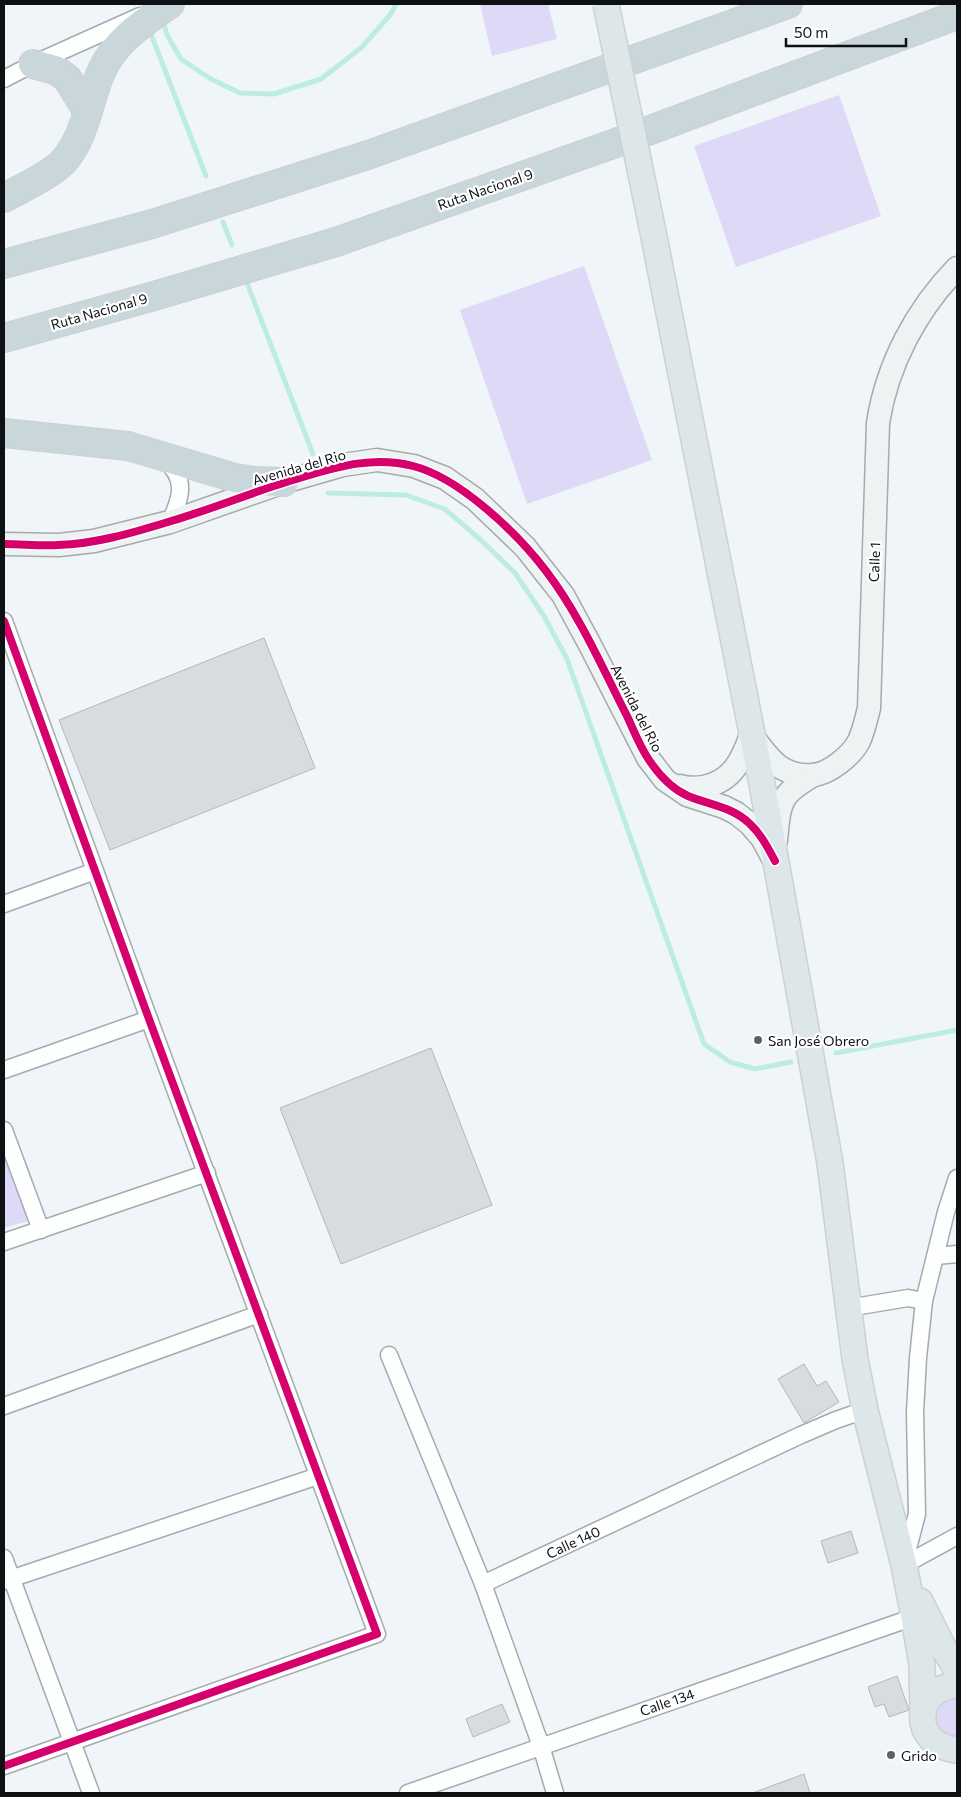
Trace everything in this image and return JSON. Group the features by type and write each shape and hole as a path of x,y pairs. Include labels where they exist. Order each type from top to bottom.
{"highway":[{"path":"4,198 62,163 74,148 102,71 112,54 128,34 170,4"},
{"path":"4,264 152,224 358,158 788,4"},
{"name":"Ruta Nacional 9","path":"4,338 336,242 613,144 957,15"},
{"path":"33,64 56,70 68,78 88,112"},
{"path":"4,433 128,446 235,478 284,482"}],"main road":[{"path":"606,4 762,784 830,1163 848,1308 865,1410 904,1564 920,1616 922,1715 926,1731 947,1747 957,1770"},
{"path":"920,1616 957,1670"},
{"path":"922,1715 925,1705 934,1693 948,1685 957,1685"}],"street":[{"path":"4,79 133,10 163,4"},
{"name":"Calle 1","path":"775,861 778,814 783,800 794,786 827,770 850,754 865,728 869,708 878,423 882,401 889,375 902,345 924,308 944,281 957,268"},
{"path":"158,454 173,468 181,483 179,503 170,522"},
{"name":"Avenida del Rio","path":"4,544 59,545 94,541 170,522 284,482 343,465 377,460 414,466 445,478 474,499 525,547 563,595 590,643 648,758 665,780 687,795 736,813 750,824 762,838 775,861"},
{"path":"4,621 377,1634 4,1766"},
{"path":"665,780 684,787 698,788 711,786 733,772 742,759 751,735 778,766 792,773 814,775"},
{"path":"4,904 95,871"},
{"path":"4,1070 149,1019"},
{"path":"4,1130 41,1230"},
{"path":"4,1242 207,1173"},
{"path":"904,1564 917,1514 916,1412 918,1358 924,1301 946,1212 957,1178"},
{"path":"936,1256 957,1254"},
{"path":"848,1308 908,1298 924,1301"},
{"path":"4,1406 259,1314"},
{"path":"389,1355 483,1584 541,1746 555,1793"},
{"name":"Calle 140","path":"483,1584 801,1435 865,1410"},
{"path":"8,1580 318,1476"},
{"path":"904,1564 957,1536"},
{"path":"4,1558 8,1580 91,1793"},
{"name":"Calle 134","path":"408,1793 920,1616"}],"shaded area":[{"path":"480,4 548,4 557,39 492,56"},
{"path":"839,95 881,216 736,267 694,146"},
{"path":"584,266 652,460 527,504 460,310"},
{"path":"4,1155 28,1221 4,1228"},
{"path":"957,1698 957,1739 948,1736 942,1731 936,1718 941,1705"}],"building":[{"path":"264,638 315,768 110,850 59,720"},
{"path":"431,1048 492,1205 341,1264 280,1108"},
{"path":"804,1364 817,1386 826,1381 839,1402 804,1423 778,1379"},
{"path":"851,1531 858,1553 828,1563 821,1541"},
{"path":"897,1676 909,1710 889,1717 884,1704 875,1707 868,1687"},
{"path":"502,1704 510,1722 473,1737 466,1719"},
{"path":"804,1774 810,1793 755,1793 755,1792"}],"waterway":[{"path":"163,20 167,35 181,59 211,79 240,93 274,94 321,79 362,47 390,15 396,4"},
{"path":"149,29 206,176"},
{"path":"223,222 232,245"},
{"path":"247,283 313,454"},
{"path":"328,493 406,495 445,509 515,573 544,616 567,659 704,1044 730,1062 755,1069 791,1062"},
{"path":"836,1053 957,1030"}],"cycle path":[{"path":"4,544 72,544 113,537 185,517 286,482 344,466 385,462 413,466 431,472 468,494 504,524 546,571 580,623 643,750 653,766 671,785 682,793 729,810 743,818 761,837 775,861"},
{"path":"4,621 377,1634 4,1766"}],"place":[{"name":"San José Obrero","path":"758,1040"},
{"name":"Grido","path":"891,1755"}]}
